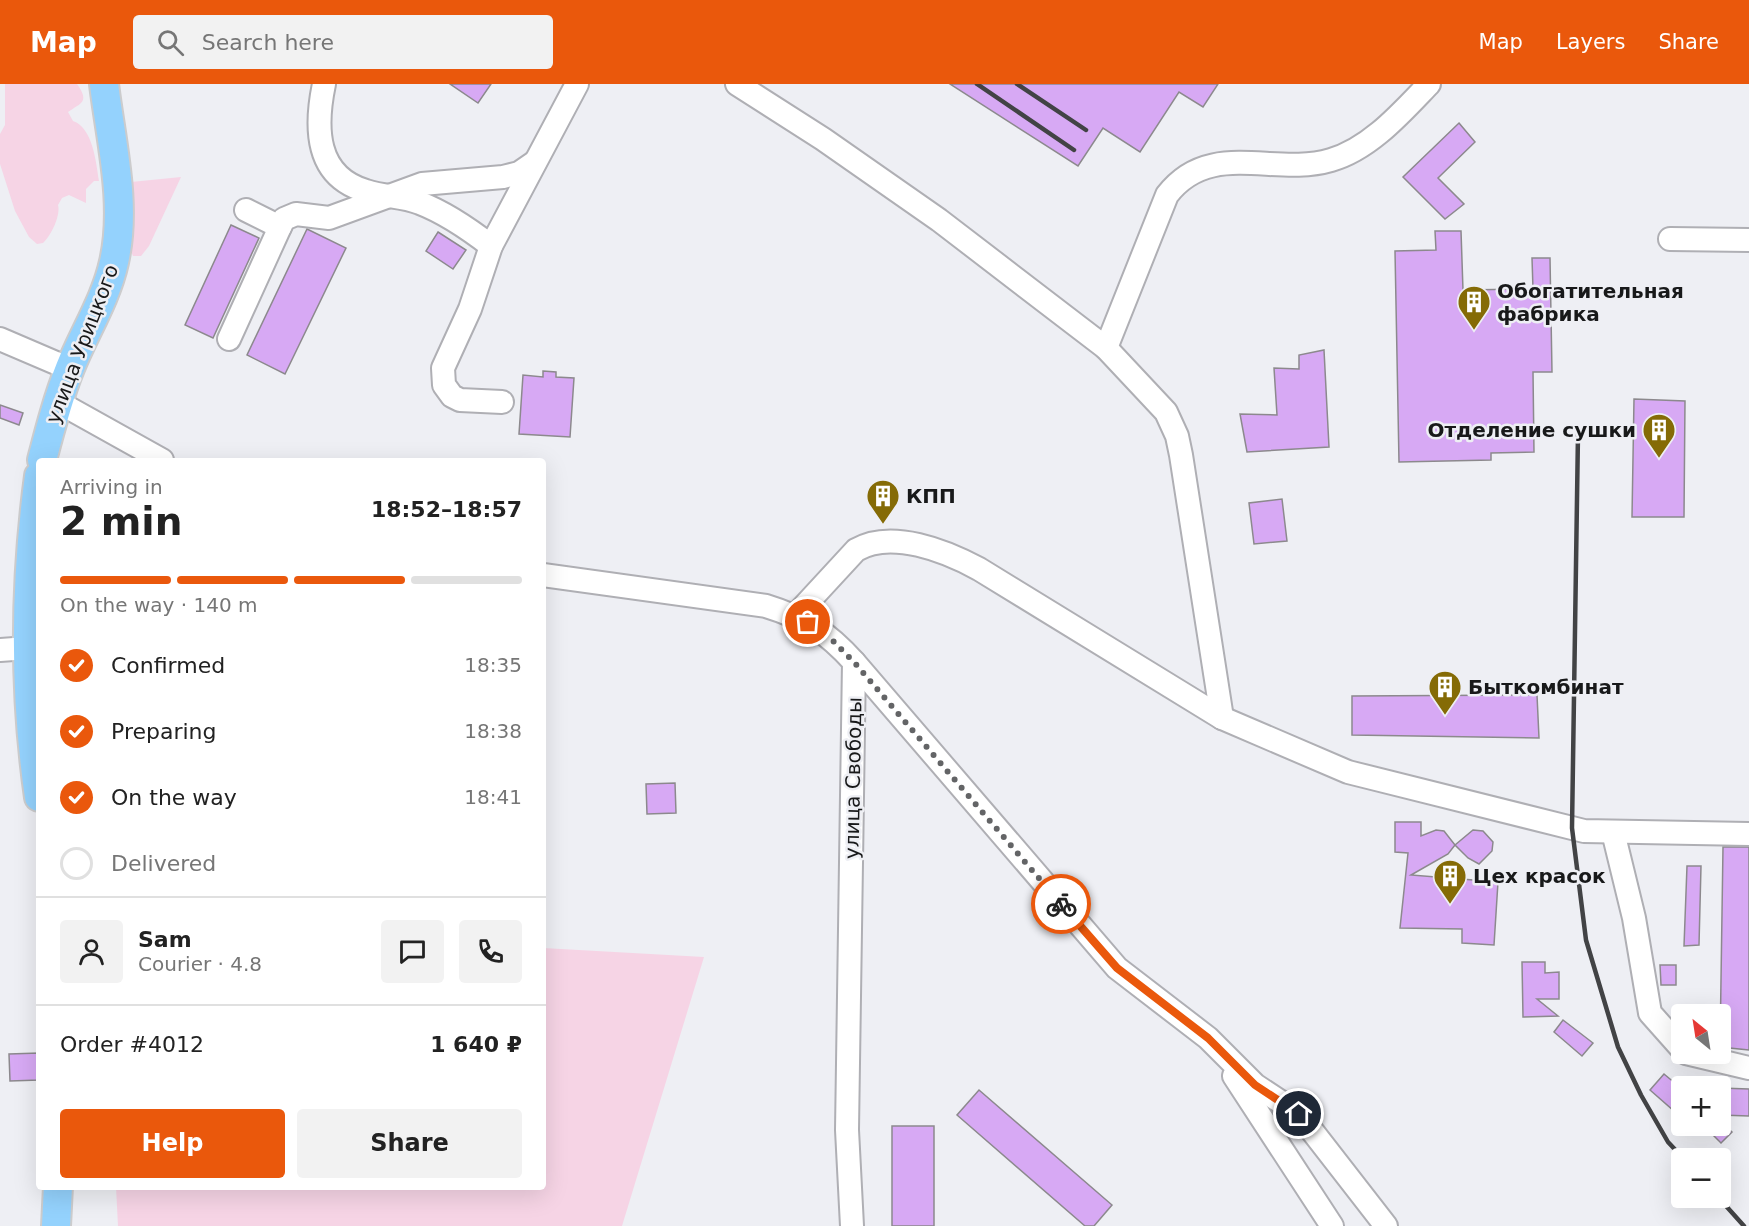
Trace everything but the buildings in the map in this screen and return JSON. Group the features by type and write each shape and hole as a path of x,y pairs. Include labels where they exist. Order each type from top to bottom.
{"main road":[{"name":"улица Урицкого","path":"43,458 70,369 104,293 114,263 118,235 116,182 104,84"},
{"path":"36,502 14,649 33,741 36,769"},
{"path":"56,1226 58,1190"}],"street":[{"path":"324,84 318,125 320,142 329,163 340,177 354,187 420,203 459,222 491,246"},
{"path":"502,402 460,400 447,392 442,379 443,368 470,309 491,246 577,84"},
{"path":"737,84 823,139 939,220 1106,348 1157,400 1172,422 1177,436 1191,510 1222,718"},
{"path":"1106,348 1167,195 1182,179 1205,166 1218,163 1296,165 1333,160 1375,136 1429,84"},
{"path":"229,339 280,227 284,219 289,216 304,214 329,218 386,196 437,181 503,177 519,172 535,162"},
{"path":"246,210 280,227"},
{"path":"1670,239 1749,240"},
{"path":"0,339 70,369"},
{"path":"58,402 158,458"},
{"path":"796,615 862,546 890,542 938,550 979,569 1222,718 1348,772 1584,831 1749,834"},
{"path":"546,575 766,606 796,615 826,634 854,662 1117,968 1208,1038 1255,1085 1299,1114 1386,1226"},
{"name":"улица Свободы","path":"852,1226 847,1131 854,662"},
{"path":"1613,832 1634,918 1650,1013 1671,1037"},
{"path":"1208,1038 1263,1118 1332,1226"},
{"path":"1731,1064 1749,1068"}],"shaded area":[{"path":"5,84 77,84 83,95 80,104 68,112 89,138 99,181 94,181 86,189 86,203 69,195 62,198 58,205 55,225 43,243 37,244 29,237 15,211 0,164 0,134 5,125"},
{"path":"181,177 149,246 141,256 133,256 129,247 131,182"},
{"path":"546,948 704,957 622,1226 118,1226 116,1190 546,1190"}],"railway":[{"path":"977,84 1074,150"},
{"path":"1017,84 1086,130"},
{"path":"1578,433 1572,828 1586,940 1618,1047 1641,1095 1674,1148"},
{"path":"1728,1208 1744,1226"}],"way so far":[{"path":"808,622 826,634 854,662 1061,904"}],"place":[{"name":"Обогатительная фабрика","path":"1474,331"},
{"name":"Отделение сушки","path":"1659,459"},
{"name":"КПП","path":"883,525"},
{"name":"Быткомбинат","path":"1445,716"},
{"name":"Цех красок","path":"1450,905"}],"route":[{"path":"1061,904 1117,968 1208,1038 1255,1085 1299,1114"}]}
